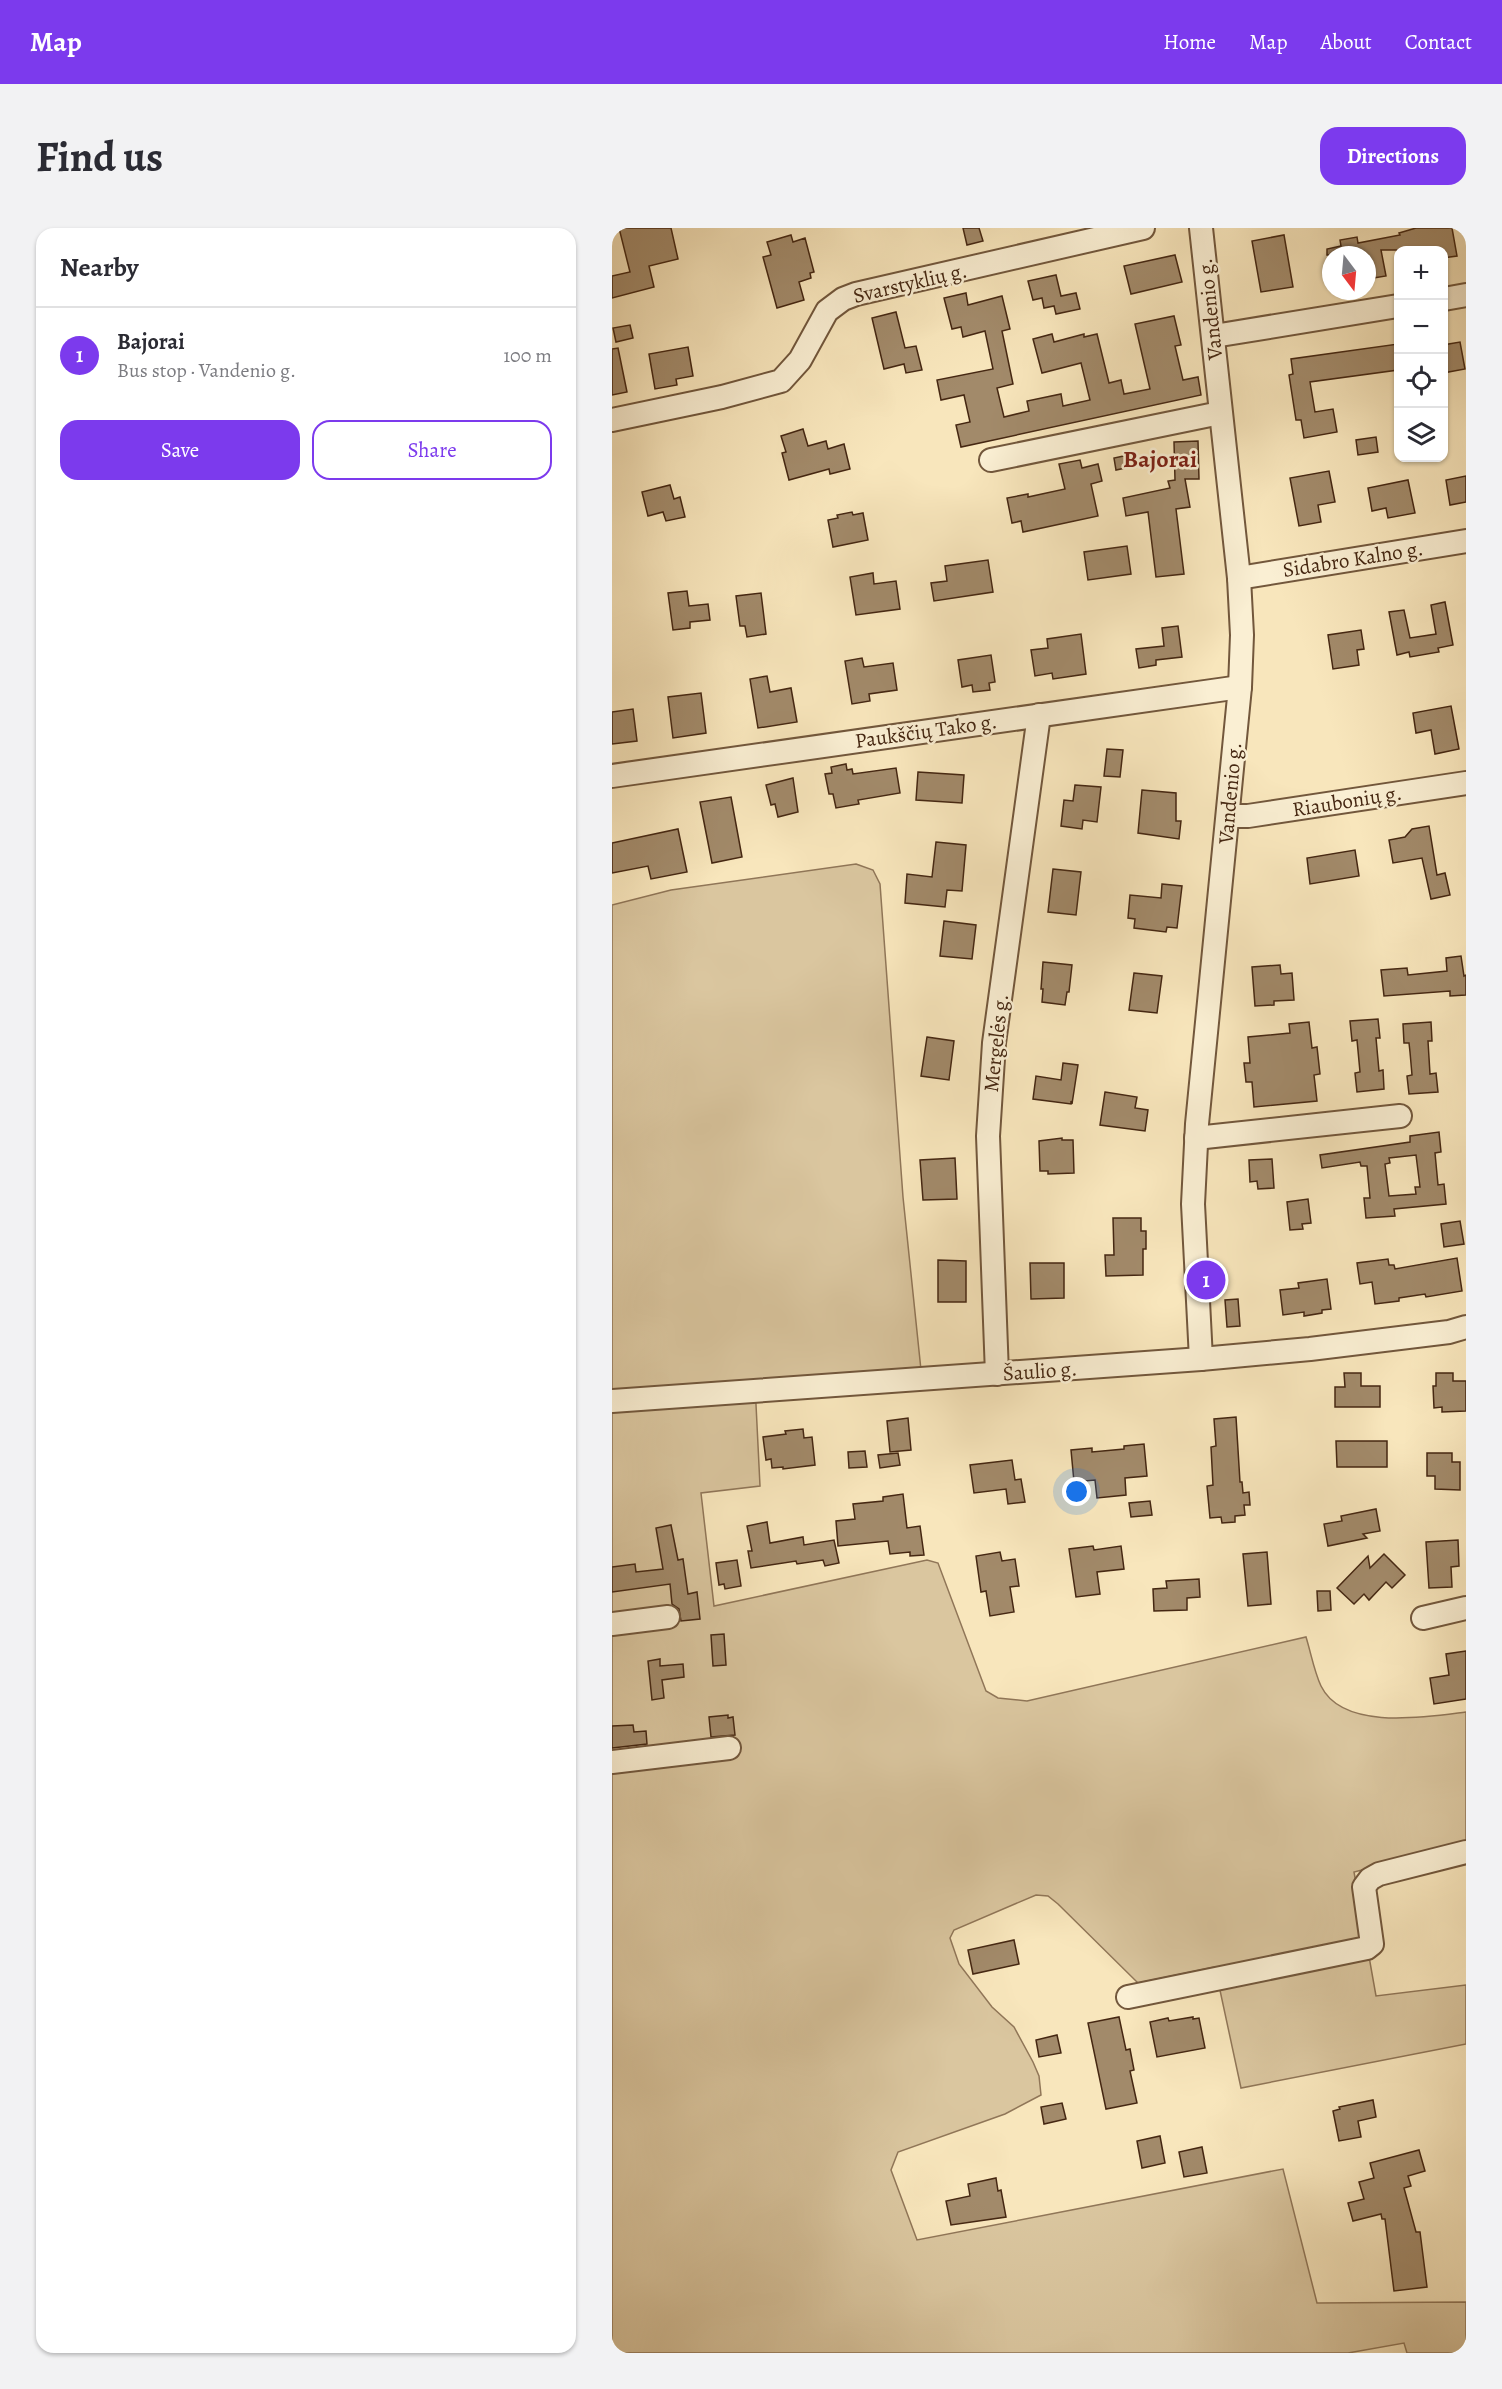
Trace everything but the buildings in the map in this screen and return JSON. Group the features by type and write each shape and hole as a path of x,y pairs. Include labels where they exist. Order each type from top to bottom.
{"street":[{"name":"Svarstyklių g.","path":"612,420 722,397 781,381 800,360 827,311 843,299 856,294 1143,228"},
{"name":"Vandenio g.","path":"1201,228 1239,578 1242,634 1240,687 1197,1138 1193,1204 1201,1359"},
{"path":"1448,298 1466,295"},
{"path":"1214,336 1394,307"},
{"path":"991,460 1220,413"},
{"name":"Sidabro Kalno g.","path":"1239,578 1466,541"},
{"name":"Paukščių Tako g.","path":"612,776 1240,687"},
{"name":"Mergelės g.","path":"997,1374 988,1136 994,1043 1039,715"},
{"name":"Riaubonių g.","path":"1228,816 1248,816 1466,783"},
{"path":"1197,1138 1400,1116"},
{"name":"Šaulio g.","path":"612,1401 1201,1359 1385,1341 1466,1327"},
{"path":"1423,1618 1466,1608"},
{"path":"612,1624 668,1617"},
{"path":"612,1762 729,1748"},
{"path":"1128,1997 1367,1948 1372,1944 1372,1935 1364,1887 1370,1879 1379,1874 1466,1852"}],"shaded area":[{"path":"856,864 873,870 880,884 903,1197 921,1370 755,1384 760,1486 701,1493 714,1606 927,1560 938,1563 986,1691 998,1698 1027,1701 1306,1637 1321,1686 1332,1700 1347,1710 1387,1718 1466,1712 1466,1843 1354,1872 1376,1996 1466,1985 1466,2044 1241,2088 1215,1967 1138,1983 1058,1904 1048,1896 1036,1895 954,1930 950,1938 959,1964 992,2007 1014,2027 1039,2076 1041,2095 1005,2114 898,2152 891,2170 917,2240 1283,2169 1317,2303 1466,2302 1466,2353 1407,2353 1404,2343 1348,2353 612,2353 612,905 671,890"}],"place":[{"name":"Bajorai","path":"1206,1280"}],"district":[{"name":"Bajorai","path":"1160,459"}]}
